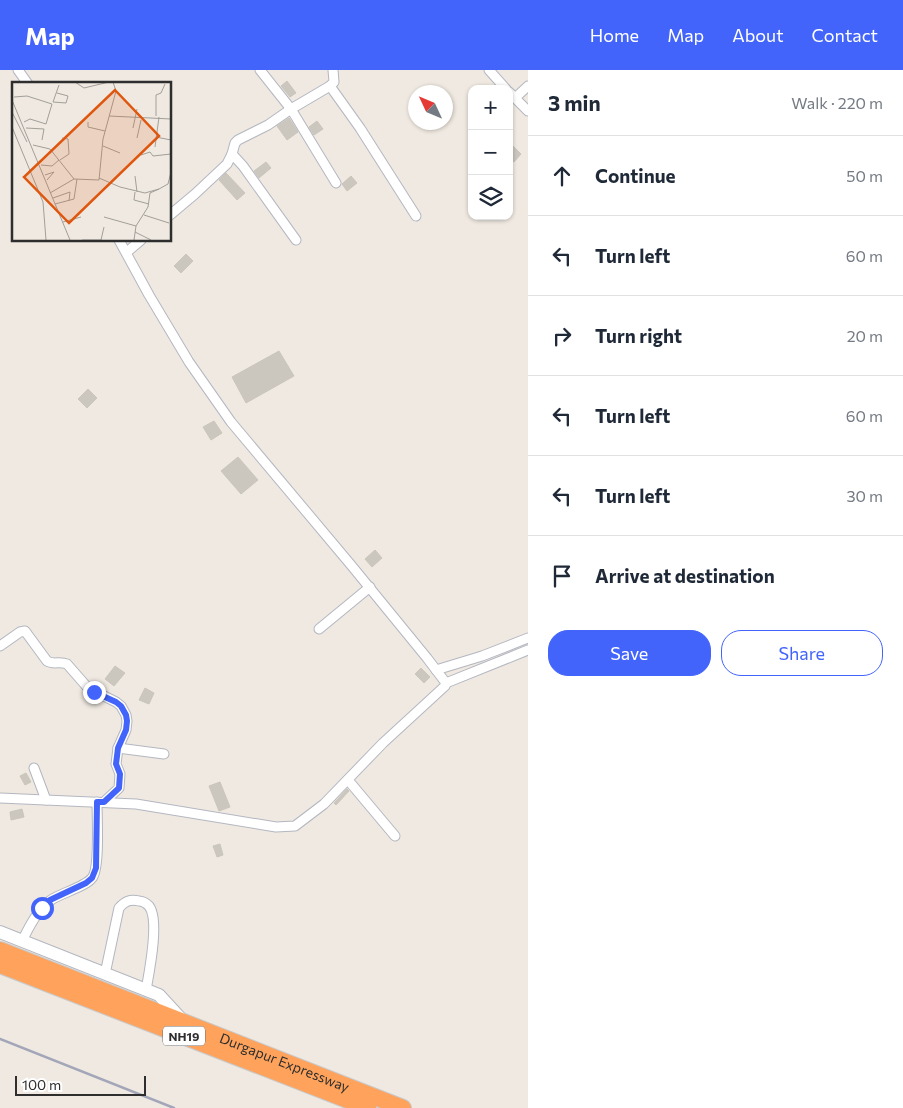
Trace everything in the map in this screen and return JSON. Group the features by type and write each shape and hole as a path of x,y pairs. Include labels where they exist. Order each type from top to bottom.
{"highway":[{"name":"Durgapur Expressway","path":"0,950 403,1108"},
{"name":"Durgapur Expressway","path":"0,965 368,1108"}],"street":[{"path":"18,70 27,82"},
{"path":"260,70 291,110 336,183"},
{"path":"171,214 227,164 238,140 268,126 330,86 334,82 333,70"},
{"path":"489,70 499,85"},
{"path":"330,86 365,135 416,216"},
{"path":"513,94 528,86"},
{"path":"513,96 528,111"},
{"path":"232,154 243,166 296,240"},
{"path":"0,798 136,804 247,822 285,827 295,826 324,804 383,743 445,686 442,677 370,587 231,422 189,362 120,241"},
{"path":"126,252 140,241"},
{"path":"319,629 370,587"},
{"path":"0,646 20,632 25,631 47,662 67,664 88,688 121,706 127,721 126,730 118,748 116,764 120,774 119,788 101,802 96,868 92,878 86,883 50,900 42,908 22,941"},
{"path":"442,677 482,656 528,638"},
{"path":"442,677 528,650"},
{"path":"118,748 164,754"},
{"path":"34,768 46,800"},
{"path":"348,780 395,836"},
{"path":"105,974 119,908 124,902 132,899 143,902 150,906 153,914 154,933 146,990"},
{"path":"0,932 159,996 184,1023"}],"building":[{"path":"287,81 296,93 290,97 281,86"},
{"path":"289,118 298,132 287,140 277,126"},
{"path":"317,121 323,129 314,135 309,127"},
{"path":"513,146 521,154 513,161"},
{"path":"266,162 271,168 259,178 254,171"},
{"path":"226,173 245,193 237,200 219,180"},
{"path":"351,176 357,183 347,191 342,184"},
{"path":"186,254 193,261 181,273 174,266"},
{"path":"279,351 294,376 246,403 232,377"},
{"path":"88,389 97,398 87,408 78,399"},
{"path":"214,421 222,433 211,440 203,427"},
{"path":"238,457 258,480 241,494 221,471"},
{"path":"375,550 382,558 372,567 365,559"},
{"path":"115,666 125,673 114,686 105,679"},
{"path":"421,668 430,677 424,683 415,674"},
{"path":"145,688 154,693 149,704 139,700"},
{"path":"26,773 31,782 25,785 20,776"},
{"path":"220,782 230,807 219,811 209,786"},
{"path":"347,789 349,791 336,805 334,803"},
{"path":"22,809 24,817 11,820 10,812"},
{"path":"220,844 223,855 217,857 213,846"}],"railway":[{"path":"0,1039 174,1108"}],"route":[{"path":"42,908 50,900 86,883 92,878 96,868 97,802 104,802 119,788 120,774 116,764 118,748 126,730 126,715 121,706 116,702 94,692"}]}
